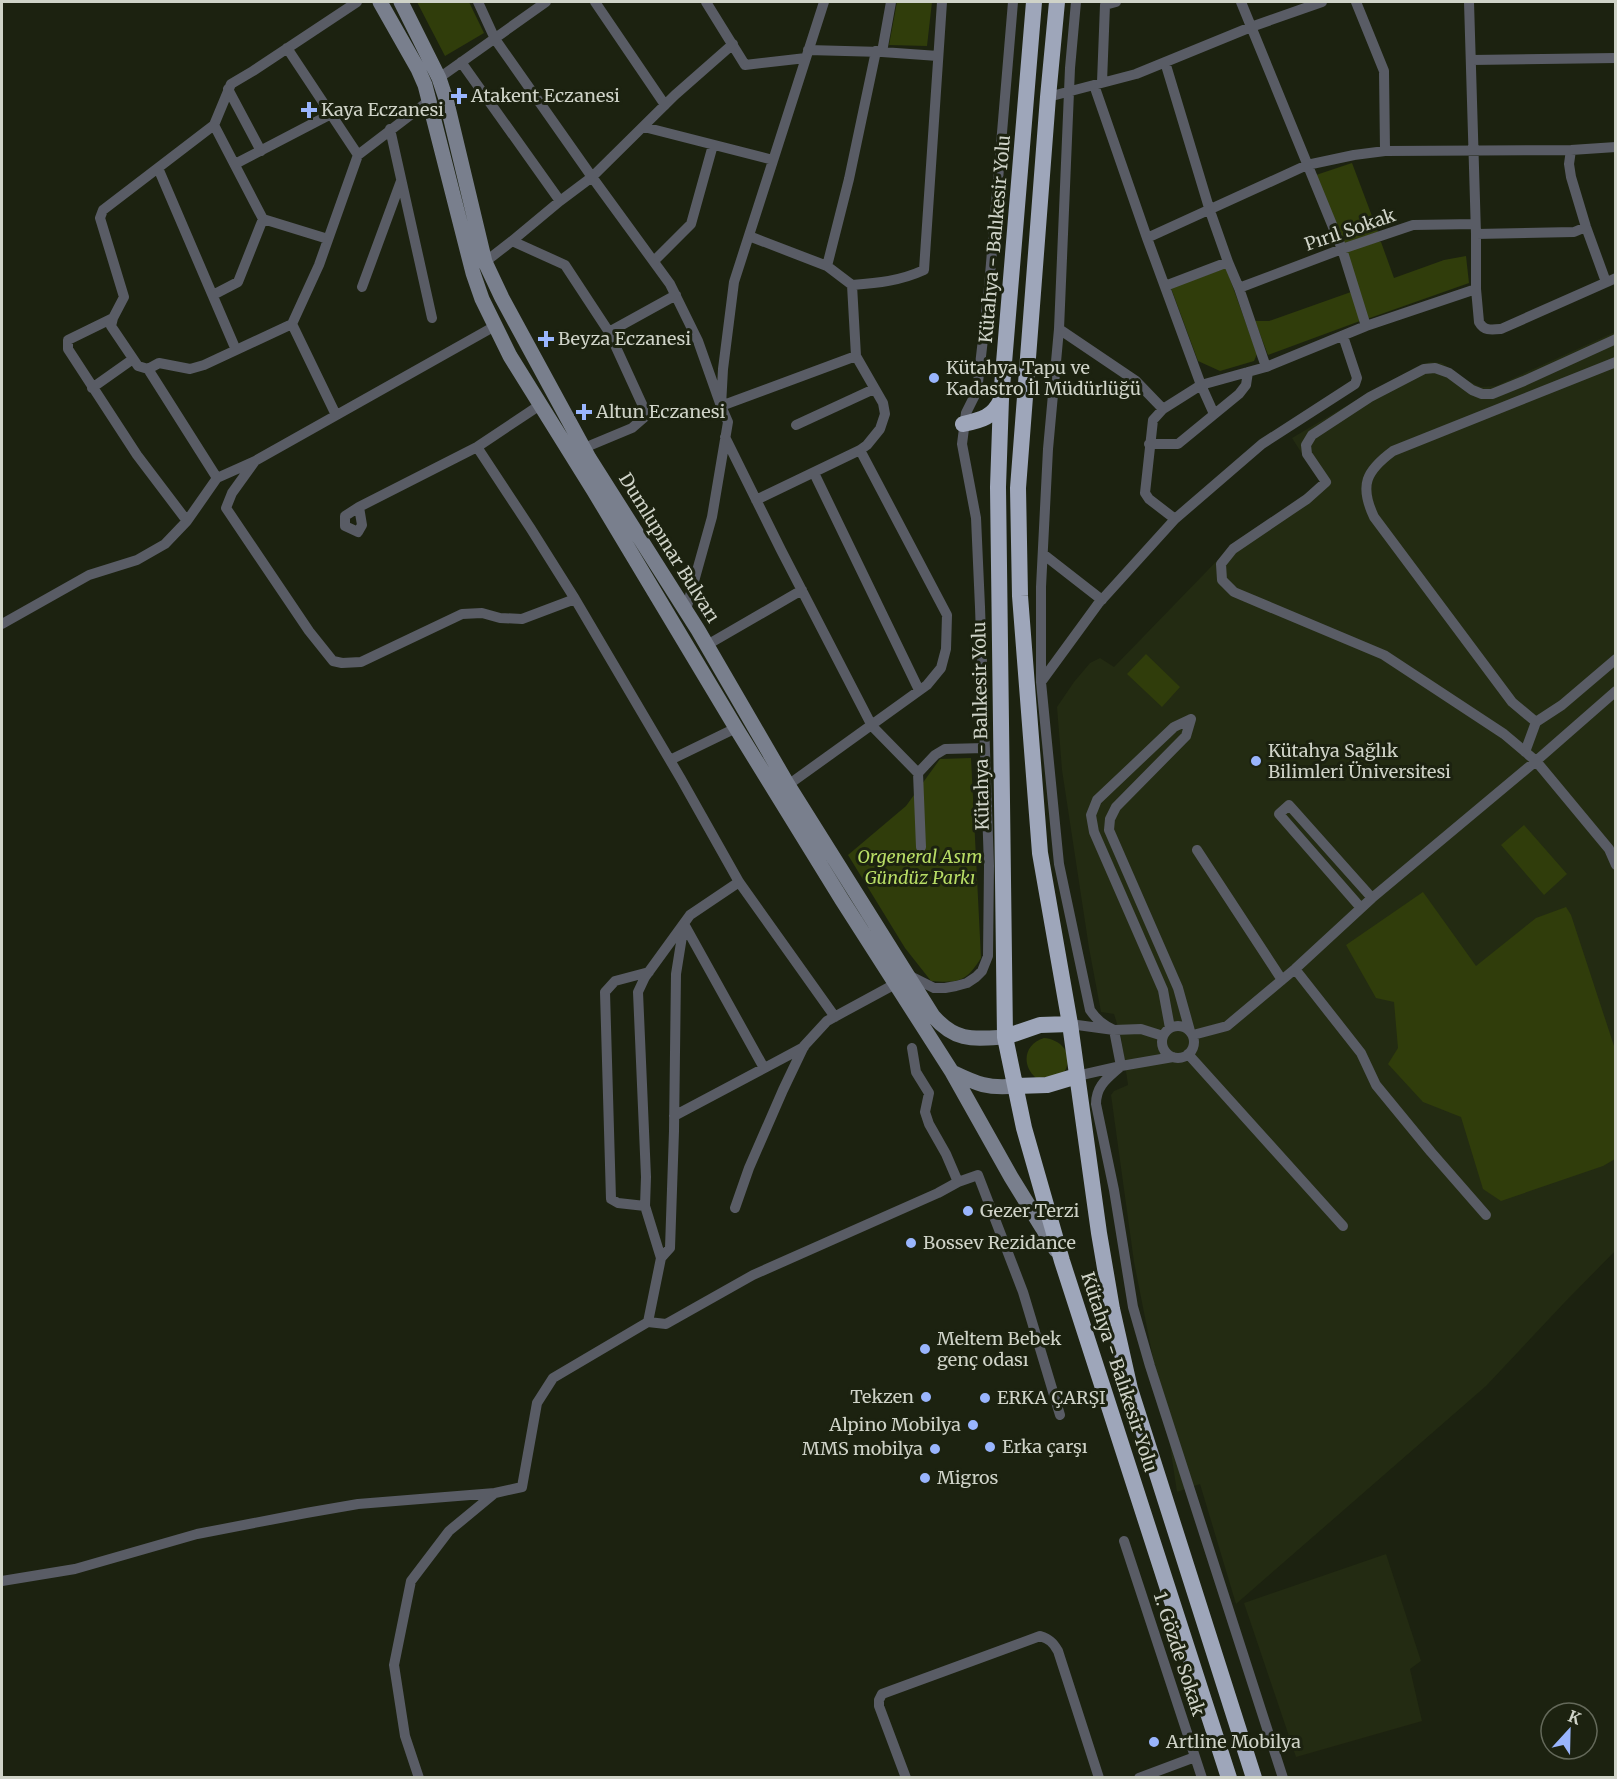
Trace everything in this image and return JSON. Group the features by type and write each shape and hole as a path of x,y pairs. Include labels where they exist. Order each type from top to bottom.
{"highway":[{"name":"Kütahya - Balıkesir Yolu","path":"1034,2 1001,399 998,487 1005,1037 1024,1128 1062,1261 1229,1778"},
{"name":"Kütahya - Balıkesir Yolu","path":"1057,2 1018,488 1020,596 1040,853 1076,1025 1077,1076 1099,1233 1112,1309 1130,1389 1254,1778"},
{"path":"963,424 975,422 995,412 1001,399"},
{"path":"1005,1037 1040,1025 1076,1025"},
{"path":"1016,1086 1047,1085 1077,1076"}],"main road":[{"name":"Dumlupınar Bulvarı","path":"380,2 418,69 430,100 473,273 482,299 510,356 842,900 902,979 933,1016 950,1032 970,1038 1005,1037"},
{"name":"Dumlupınar Bulvarı","path":"401,2 439,78 485,262 502,298 584,448 707,645 902,979 1011,1177 1062,1261"},
{"path":"952,1072 977,1084 997,1088 1016,1086"}],"street":[{"path":"217,478 148,369 138,366 111,326 124,297 100,218 103,210 214,125 231,84 357,2"},
{"path":"478,2 495,39 670,284 698,341 728,422 712,517 686,610"},
{"path":"439,78 546,2"},
{"path":"595,2 665,105"},
{"path":"705,2 745,65 807,54 879,52 938,56"},
{"path":"721,406 723,369 734,282 824,2"},
{"path":"827,266 891,2"},
{"path":"749,236 827,266 852,285 907,278 924,270 942,2"},
{"path":"735,1208 749,1168 804,1046 827,1021 902,979 934,988 956,986 976,977 982,971 988,956 989,866 975,518 962,444 966,413 977,391 989,287 1013,2"},
{"path":"1076,2 1070,68 1059,329 1048,449 1043,554 1041,682 1059,864 1090,1010 1095,1018 1114,1030"},
{"path":"1240,2 1342,249 1366,326"},
{"path":"1048,97 1136,74 1251,27 1322,2"},
{"path":"1356,2 1384,71 1385,151"},
{"path":"1469,2 1476,289 1479,322 1481,327 1487,330 1501,329 1611,280 1586,227 1571,177 1569,164 1571,150"},
{"path":"1109,3 1098,83 1147,238 1201,385 1214,414"},
{"path":"485,262 592,177 665,105 733,44"},
{"path":"287,48 358,155"},
{"path":"1471,60 1616,58"},
{"path":"461,62 560,201"},
{"path":"1166,62 1210,210 1266,367"},
{"path":"1070,68 1081,88"},
{"path":"228,89 261,151"},
{"path":"148,369 159,363 190,369 204,365 292,324 319,265 358,155 430,100"},
{"path":"235,164 331,114"},
{"path":"214,125 263,219 328,239"},
{"path":"644,127 773,160"},
{"path":"390,129 432,318"},
{"path":"654,261 692,224 713,145"},
{"path":"1147,238 1307,165 1354,155 1385,151 1571,150 1616,147"},
{"path":"158,168 236,350"},
{"path":"362,287 401,180"},
{"path":"213,295 238,282 263,219"},
{"name":"Pırıl Sokak","path":"1239,288 1413,225 1574,232 1586,227"},
{"path":"512,241 565,265 609,332 647,415 633,428 584,448"},
{"path":"1165,286 1228,262"},
{"path":"756,500 860,450 880,429 885,414 883,403 856,356 852,285"},
{"path":"1175,519 1149,499 1145,493 1153,420 1163,409 1201,385 1266,367 1366,326 1476,289"},
{"path":"609,332 676,295"},
{"path":"113,318 68,340 68,349 137,454 187,521"},
{"path":"292,324 336,415"},
{"path":"2,624 89,575 137,560 165,544 187,521 217,478 255,461 495,326"},
{"path":"1059,329 1136,381 1163,409"},
{"path":"1041,682 1102,600 1175,519 1262,444 1355,384 1357,378 1342,336"},
{"path":"1615,861 1609,849 1536,761 1504,734 1384,655 1234,592 1222,580 1221,564 1233,549 1307,499 1326,482 1307,454 1306,445 1311,435 1370,398 1424,369 1435,368 1449,373 1472,390 1482,394 1491,394 1616,339"},
{"path":"721,406 856,356"},
{"path":"92,388 133,359"},
{"path":"1536,722 1512,702 1374,517 1367,501 1366,487 1377,463 1393,451 1616,362"},
{"path":"1149,444 1178,444 1239,394 1246,385 1248,372"},
{"path":"796,425 874,389"},
{"path":"359,507 477,447 540,405"},
{"path":"725,437 872,726 918,773 921,847"},
{"path":"477,447 575,599 739,882 835,1017"},
{"path":"788,785 927,685 941,668 946,649 947,615 860,450"},
{"path":"255,461 232,493 226,507 309,631 333,661 361,662 462,614 482,613 500,618 522,620 575,599"},
{"path":"814,472 919,690"},
{"path":"1043,554 1102,600"},
{"path":"707,645 802,590"},
{"path":"1526,752 1536,722 1562,705 1616,659"},
{"path":"1076,1025 1114,1030 1141,1029 1167,1032 1180,1026 1191,1033 1227,1026 1295,969 1372,898 1616,691"},
{"path":"1077,1076 1121,1066 1178,1058 1188,1054 1194,1046 1178,988 1110,830 1110,819 1116,807 1186,736 1191,719 1174,727 1097,800 1091,815 1094,832 1163,990 1167,1032 1162,1041 1165,1051 1173,1057"},
{"path":"669,760 736,728"},
{"path":"918,773 945,749 985,748"},
{"path":"1361,908 1280,814 1289,806 1372,898"},
{"path":"1197,850 1282,980"},
{"path":"648,1322 661,1258 645,1206 646,1177 638,992 649,972 690,915 739,882"},
{"path":"684,924 764,1068"},
{"path":"661,1258 670,1248 676,975 684,924"},
{"path":"1295,969 1361,1053 1376,1085 1486,1215"},
{"path":"645,1206 618,1203 611,1199 605,992 615,981 649,972"},
{"path":"1076,1025 1090,1010"},
{"path":"1114,1030 1121,1066"},
{"path":"674,1116 804,1046"},
{"path":"912,1048 916,1072 929,1094 925,1112 929,1124 958,1182"},
{"path":"1188,1054 1343,1226"},
{"path":"1121,1066 1099,1087 1096,1104 1114,1190 1133,1307 1283,1778"},
{"path":"2,1581 75,1569 197,1534 316,1511 358,1504 495,1493 522,1487 537,1403 553,1378 648,1322 666,1324 753,1275 978,1174 1023,1292 1060,1415"},
{"path":"419,1778 405,1736 394,1665 411,1581 449,1531 495,1493"},
{"name":"1. Gözde Sokak","path":"1124,1541 1202,1778"},
{"path":"906,1778 879,1706 882,1694 1040,1636 1053,1643 1058,1651 1100,1778"},
{"path":"1139,1778 1195,1756"}],"shaded area":[{"path":"1615,332 1615,1251 1486,1386 1236,1604 1200,1484 1177,1492 1169,1439 1134,1262 1111,1095 1114,1091 1128,1085 1121,1037 1114,1014 1101,1012 1062,770 1057,707 1090,663 1100,658 1114,667 1237,540 1295,502 1320,482 1292,438 1363,396 1418,366 1430,362 1442,363 1481,387 1496,386"},
{"path":"1386,1554 1421,1661 1410,1669 1422,1721 1296,1757 1244,1603"}],"green space":[{"path":"417,2 469,2 484,33 445,56"},
{"path":"897,2 932,2 927,46 889,45"},
{"path":"1352,163 1378,232 1343,244 1316,175"},
{"path":"1381,242 1394,278 1444,260 1466,256 1469,283 1367,319 1346,251"},
{"path":"1226,268 1257,354 1254,361 1220,371 1198,361 1171,288"},
{"path":"1351,292 1360,321 1268,355 1255,321 1269,321"},
{"path":"1146,654 1180,687 1162,707 1127,674"},
{"name":"Orgeneral Asım Gündüz Parkı","path":"971,758 981,958 971,972 961,979 949,982 931,981 905,948 848,855 906,806 940,759"},
{"path":"1524,825 1567,874 1544,895 1501,845"},
{"path":"1423,892 1476,966 1536,918 1566,907 1571,915 1615,1049 1615,1159 1603,1166 1501,1201 1483,1189 1461,1117 1423,1102 1388,1064 1398,1048 1394,1002 1376,998 1346,945"},
{"path":"1044,1038 1058,1042 1066,1051 1068,1063 1062,1076 1036,1078 1028,1067 1029,1050 1037,1041"}],"place":[{"name":"Atakent Eczanesi","path":"459,96"},
{"name":"Kaya Eczanesi","path":"309,110"},
{"name":"Beyza Eczanesi","path":"546,339"},
{"name":"Kütahya Tapu ve Kadastro İl Müdürlüğü","path":"934,378"},
{"name":"Altun Eczanesi","path":"584,412"},
{"name":"Kütahya Sağlık Bilimleri Üniversitesi","path":"1256,761"},
{"name":"Gezer Terzi","path":"968,1211"},
{"name":"Bossev Rezidance","path":"911,1243"},
{"name":"Meltem Bebek genç odası","path":"925,1349"},
{"name":"Tekzen","path":"926,1397"},
{"name":"ERKA ÇARŞI","path":"985,1398"},
{"name":"Alpino Mobilya","path":"973,1425"},
{"name":"Erka çarşı","path":"990,1447"},
{"name":"MMS mobilya","path":"935,1449"},
{"name":"Migros","path":"925,1478"},
{"name":"Artline Mobilya","path":"1154,1742"}]}
